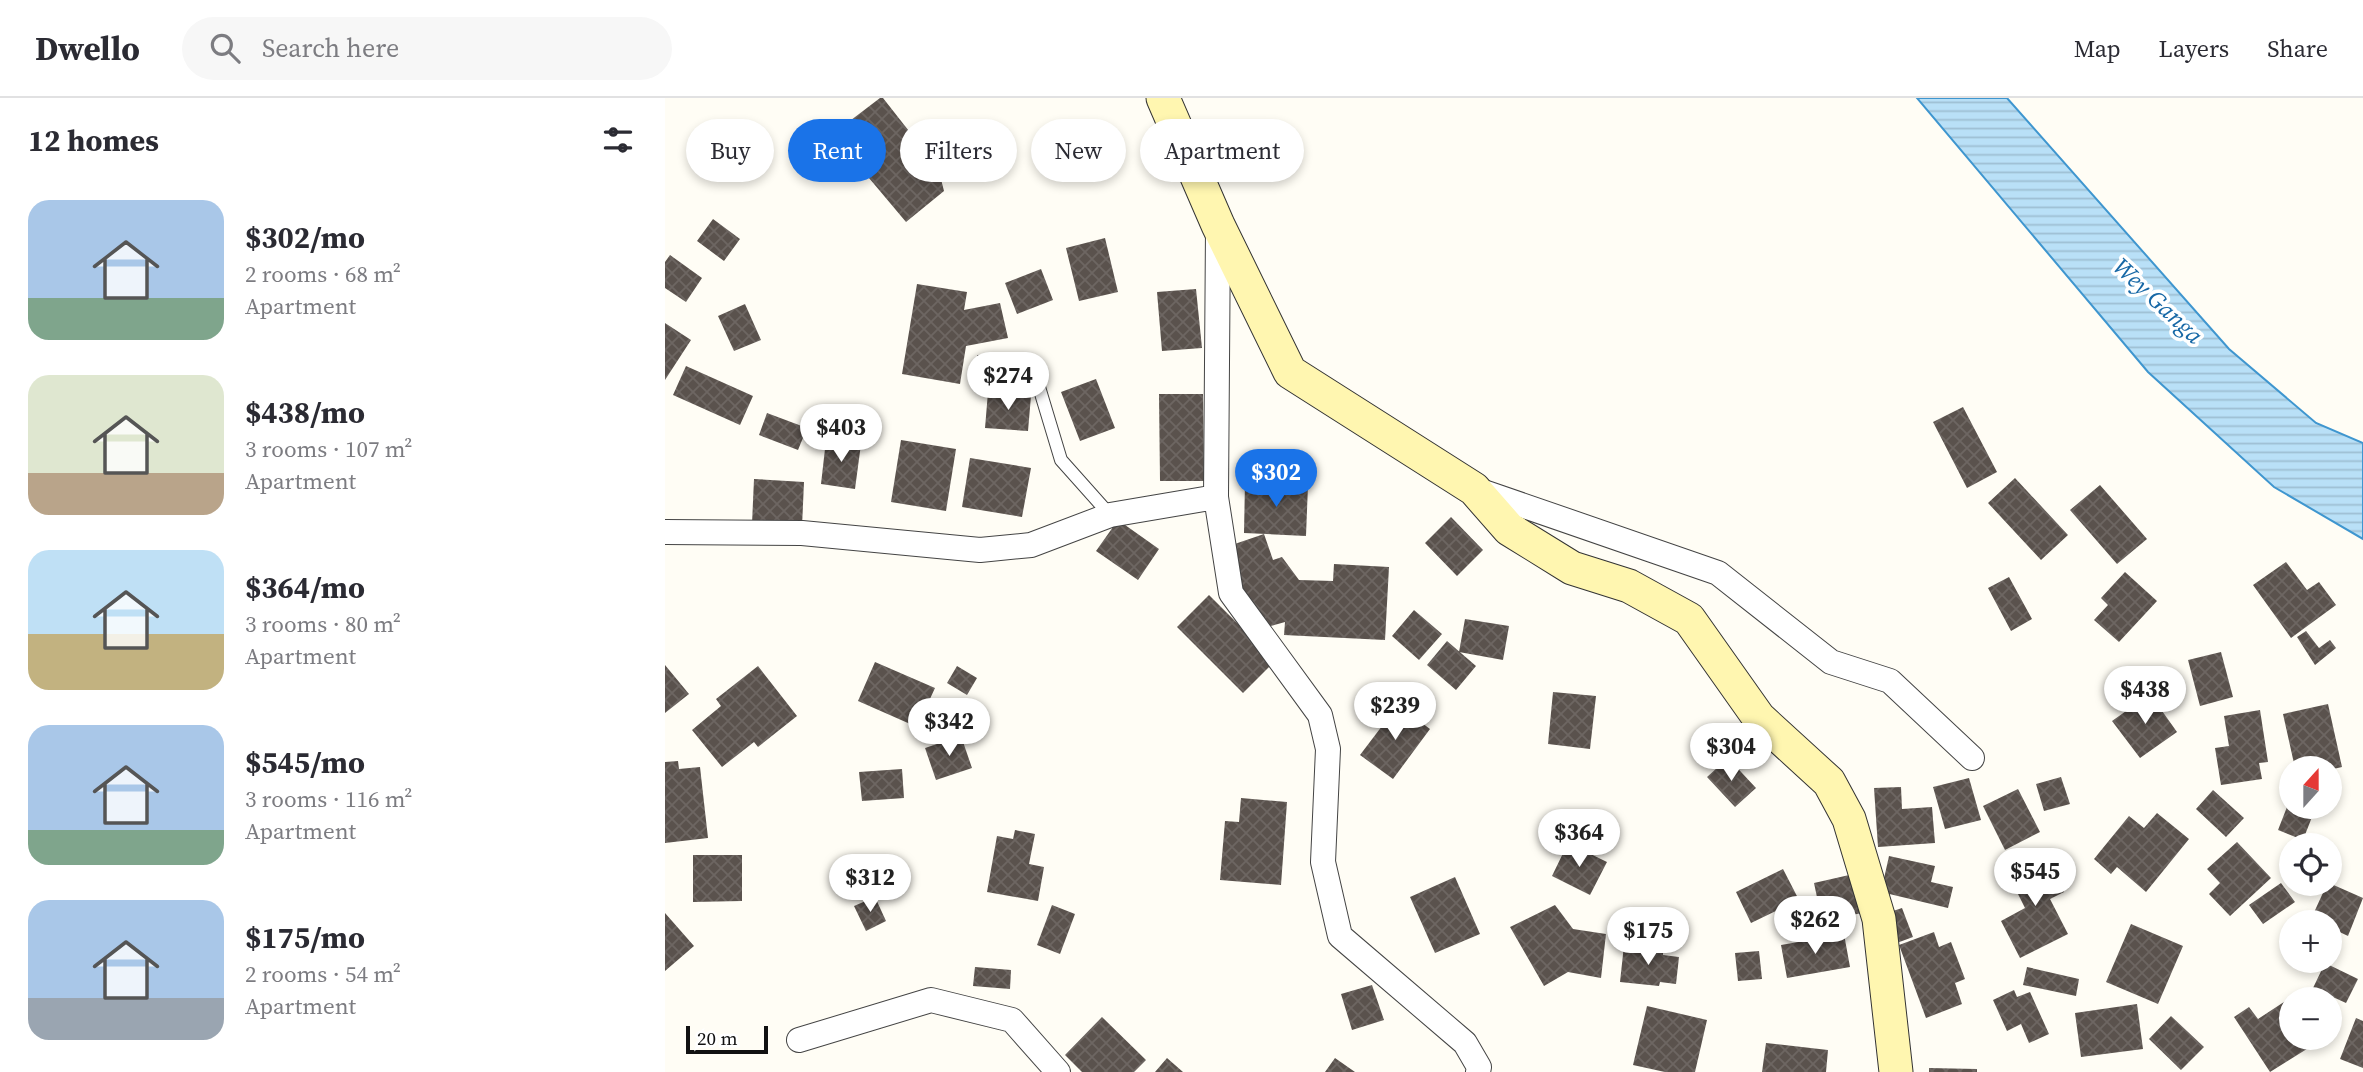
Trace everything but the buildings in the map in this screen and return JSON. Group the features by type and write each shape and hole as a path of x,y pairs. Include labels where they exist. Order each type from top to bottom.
{"street":[{"path":"1163,98 1218,225 1290,372 1474,489 1514,505 1718,573 1831,662 1891,681 1972,758"},
{"path":"1218,225 1216,498 1231,593 1320,715 1328,749 1323,862 1339,936 1465,1043 1479,1067 1478,1072"},
{"path":"1474,489 1509,529 1572,568 1629,586 1689,619 1759,718 1829,782 1849,818 1879,919 1896,1072"},
{"path":"665,532 802,533 980,550 1031,545 1110,515 1216,498"},
{"path":"799,1040 931,1000 1012,1020 1058,1072"}],"lane":[{"path":"1039,387 1061,460 1110,515"}],"water":[{"name":"Wey Ganga","path":"1917,98 2007,98 2229,349 2316,423 2363,443 2363,539 2274,487 2148,372"}]}
